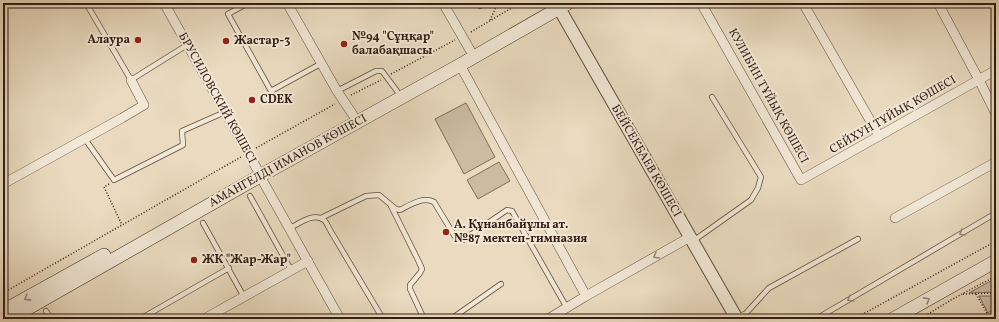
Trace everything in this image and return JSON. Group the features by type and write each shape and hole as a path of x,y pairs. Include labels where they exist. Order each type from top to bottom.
{"main road":[{"name":"АМАНГЕЛДІ ИМАНОВ КӨШЕСІ","path":"9,319 258,173 353,115 470,50 559,4"},
{"name":"АМАНГЕЛДІ ИМАНОВ КӨШЕСІ","path":"3,311 460,65 559,4"},
{"path":"893,319 996,261"}],"street":[{"path":"287,3 353,115"},
{"path":"443,3 470,50"},
{"name":"КУЛИБИН ТҰЙЫҚ КӨШЕСІ","path":"701,3 801,180"},
{"path":"803,3 879,136"},
{"path":"938,3 996,114"},
{"name":"БЕЙСЕКБАЕВ КӨШЕСІ","path":"559,4 734,318"},
{"name":"БРУСИЛОВСКИЙ КӨШЕСІ","path":"165,6 340,319"},
{"path":"460,65 586,296"},
{"name":"СЕЙХУН ТҰЙЫҚ КӨШЕСІ","path":"801,180 996,70"},
{"path":"3,184 144,105 131,80"},
{"path":"895,218 996,162"},
{"path":"548,319 586,296 691,239"},
{"path":"208,318 308,261"}],"lane":[{"path":"86,3 131,80 187,45"},
{"path":"165,6 177,3"},
{"path":"248,3 228,14 270,91 322,63"},
{"path":"337,90 376,71 382,71 397,91"},
{"path":"691,239 751,200 758,188 761,177 712,97"},
{"path":"85,139 114,180 183,144 182,131 225,112"},
{"path":"320,218 366,196 379,195 396,209 400,210 422,200 429,199 434,202 457,240 463,240 500,214 507,210 512,211 567,308"},
{"path":"250,196 291,270"},
{"path":"389,203 422,269 410,285 410,289 424,319"},
{"path":"816,319 996,213"},
{"path":"290,228 316,216 326,222 336,242 383,319"},
{"path":"203,223 244,297"},
{"path":"734,318 748,311 769,288 858,239"},
{"path":"140,319 229,268"},
{"path":"451,319 501,284"},
{"path":"46,311 51,319"}],"path":[{"path":"490,20 498,3"},
{"path":"3,293 343,99 462,37 520,3"},
{"path":"114,180 104,187 122,225"},
{"path":"854,319 996,241"},
{"path":"920,319 996,276"},
{"path":"962,294 996,293"},
{"path":"976,294 988,315 994,318 996,315"}],"shaded area":[{"path":"466,103 495,157 464,174 435,119"},
{"path":"499,162 510,181 478,199 467,180"},
{"path":"996,278 996,292 969,293"},
{"path":"979,296 996,296 996,308 988,313"}],"place":[{"name":"Алаура","path":"138,40"},
{"name":"Жастар-3","path":"226,41"},
{"name":"№94 \"Сұңқар\" балабақшасы","path":"344,44"},
{"name":"CDEK","path":"252,100"},
{"name":"А. Құнанбайұлы ат. №87 мектеп-гимназия","path":"446,232"},
{"name":"ЖК \"Жар-Жар\"","path":"194,260"}]}
